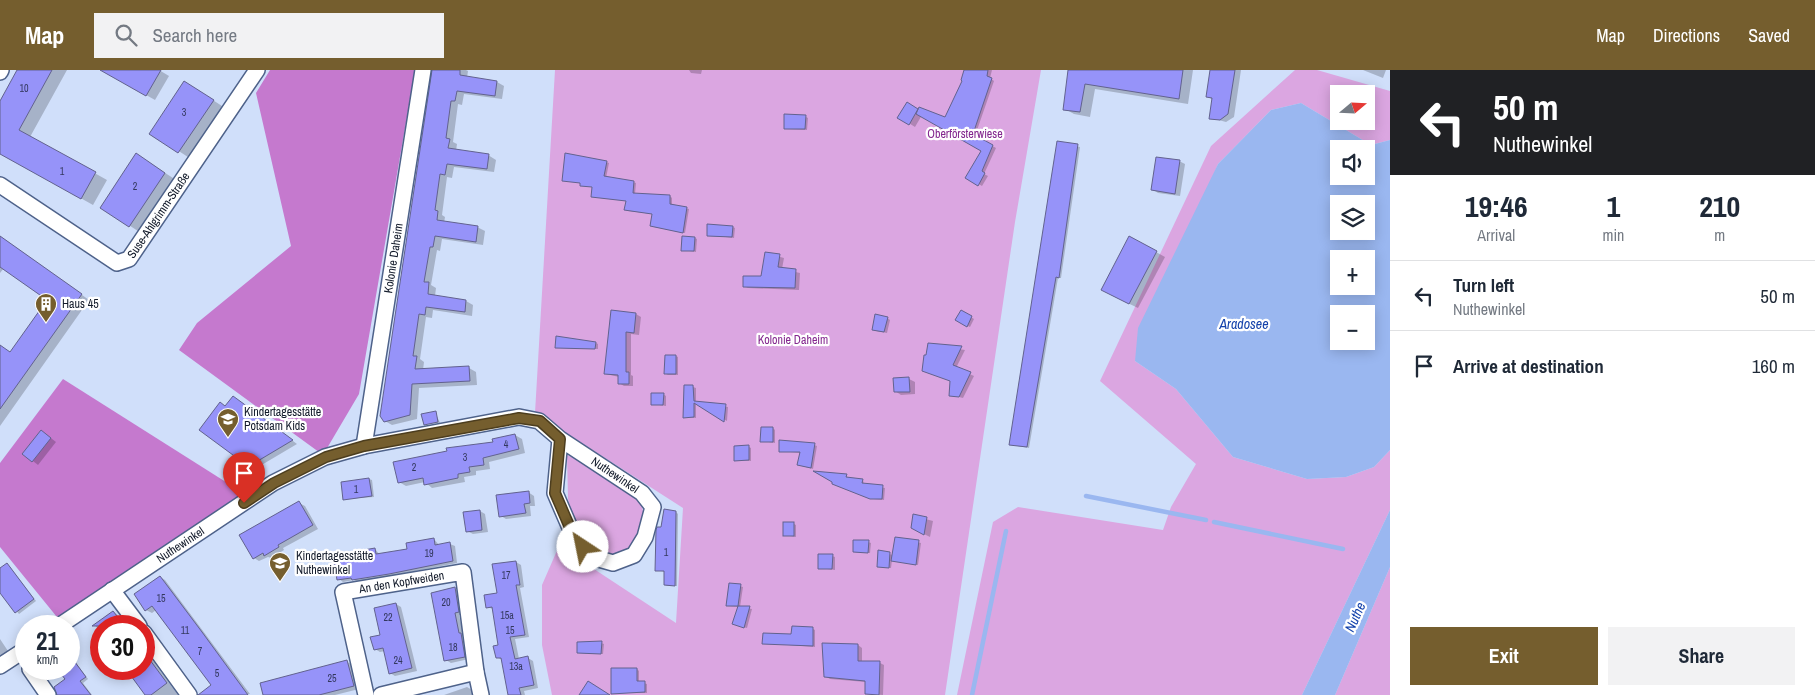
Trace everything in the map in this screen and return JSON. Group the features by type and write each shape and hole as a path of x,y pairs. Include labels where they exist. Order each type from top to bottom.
{"street":[{"name":"Suse-Ahlgrimm-Straße","path":"0,185 117,263 129,259 257,70"},
{"name":"Kolonie Daheim","path":"364,446 423,70"},
{"name":"Nuthewinkel","path":"75,615 274,483 326,457 364,446 519,418 540,421 560,439 642,493 653,508 645,536 634,555 613,563 592,557 574,537 555,493 560,439"},
{"name":"An den Kopfweiden","path":"366,695 343,592 463,572 476,672 482,695"},
{"path":"112,590 131,615"},
{"path":"155,648 189,695"},
{"path":"0,666 15,659"},
{"path":"381,695 476,672"},
{"path":"38,680 48,695"}],"green space":[{"name":"Kolonie Daheim","path":"555,70 1041,70 1015,222 945,695 552,695 542,645 542,585 559,546 676,623 683,508 535,413"},
{"path":"1295,70 1317,70 1369,85 1330,85 1330,120 1301,103 1271,110 1218,164 1135,361 1176,389 1233,457 1307,479 1346,477 1374,467 1390,450 1390,510 1302,695 957,695 993,522 1018,507 1163,530 1171,507 1196,464 1100,381 1211,146"},
{"path":"1375,87 1390,91 1390,140 1375,144 1375,140 1363,140 1346,130 1375,130"},
{"path":"567,455 610,475 630,490 637,498 642,507 643,517 633,547 613,555 596,551 576,530 568,499"},
{"path":"1390,567 1390,695 1335,695"}],"shaded area":[{"path":"270,70 415,70 359,394 323,455 179,350 197,323 291,246 256,93"},
{"path":"63,379 248,496 71,615 55,615 0,547 0,463"}],"water":[{"name":"Aradosee","path":"1301,103 1330,120 1330,130 1346,130 1363,140 1330,140 1330,185 1375,185 1375,144 1390,140 1390,450 1374,467 1346,477 1307,479 1233,457 1176,389 1135,361 1138,328 1218,164 1271,110"},
{"name":"Nuthe","path":"1390,510 1390,567 1335,695 1302,695"}],"building":[{"path":"17,70 52,70 19,130 96,172 81,199 0,154 0,101"},
{"path":"100,70 161,70 146,96"},
{"path":"432,70 460,70 460,75 497,81 495,96 457,91 455,101 451,101 446,138 450,139 448,148 489,154 487,169 447,164 445,175 440,174 435,210 438,211 437,220 478,226 476,242 435,236 433,247 430,247 424,282 429,282 428,294 466,300 465,312 426,307 425,315 419,314 413,356 417,356 415,369 469,366 470,381 412,384 410,415 384,422 380,416"},
{"path":"964,70 988,70 987,76 992,78 973,134 993,145 982,171 985,173 978,186 965,178 981,151 916,114 919,107 945,117 962,81"},
{"path":"1068,70 1183,70 1179,99 1085,84 1080,112 1063,110"},
{"path":"1210,70 1235,70 1228,114 1220,120 1209,119 1212,98 1206,97"},
{"path":"184,81 214,100 178,153 149,134"},
{"path":"907,102 918,109 909,125 897,118"},
{"path":"784,114 806,115 805,129 784,129"},
{"path":"1057,141 1078,144 1059,278 1056,277 1027,447 1009,445"},
{"path":"136,153 165,173 129,227 100,208"},
{"path":"565,153 607,161 604,176 634,181 633,193 670,195 670,204 687,207 683,233 650,226 652,214 624,210 626,201 591,197 592,187 580,186 580,183 562,181"},
{"path":"1156,157 1180,160 1175,194 1151,190"},
{"path":"707,224 733,226 732,237 707,236"},
{"name":"Haus 45","path":"0,236 82,294 0,409 0,345 10,352 47,300 0,267"},
{"path":"682,236 695,237 694,251 681,251"},
{"path":"1129,236 1157,251 1129,304 1101,290"},
{"path":"765,252 780,254 778,267 796,269 795,288 743,287 743,276 761,276"},
{"path":"611,310 636,313 634,333 626,332 626,372 629,372 629,384 618,384 618,375 604,374"},
{"path":"961,310 972,316 967,327 955,320"},
{"path":"875,314 888,317 884,332 872,330"},
{"path":"556,336 596,342 595,349 555,348"},
{"path":"928,343 962,346 953,365 971,372 959,397 949,396 950,381 922,371"},
{"path":"665,355 676,355 676,374 664,374"},
{"path":"909,377 910,392 894,392 893,378"},
{"path":"684,385 693,385 694,401 726,404 724,422 694,403 694,417 683,418"},
{"path":"651,393 664,393 663,405 651,405"},
{"path":"233,396 293,440 246,468 237,458 199,430 220,402 225,406"},
{"path":"436,411 438,422 424,425 421,414"},
{"path":"761,427 773,427 773,442 760,442"},
{"path":"41,430 51,438 32,462 22,454"},
{"path":"515,434 519,449 483,458 484,465 469,467 470,472 458,474 458,478 424,485 423,478 398,483 393,462 447,451 446,448 493,442 492,439"},
{"path":"779,440 815,443 811,468 797,465 800,452 779,452"},
{"path":"749,445 749,460 734,461 734,446"},
{"path":"813,471 847,474 846,477 863,479 862,483 883,485 882,499 870,499 832,484 832,482"},
{"path":"369,478 372,496 343,500 341,482"},
{"path":"529,491 530,503 524,504 526,513 499,517 496,495"},
{"path":"299,501 313,525 278,545 279,547 264,556 263,553 253,559 239,535"},
{"path":"664,509 676,511 675,586 664,585 664,571 655,571 656,530 657,527 661,527"},
{"path":"480,510 482,530 466,532 463,512"},
{"path":"913,514 927,517 924,535 911,528"},
{"path":"783,522 794,522 794,536 783,536"},
{"path":"895,537 919,540 916,565 891,561"},
{"path":"434,538 435,545 450,542 453,561 389,574 352,580 351,578 337,580 334,562 348,560 347,553 375,548 376,554 407,549 406,543"},
{"path":"853,540 869,540 868,553 853,552"},
{"path":"878,550 890,552 889,568 877,567"},
{"path":"818,554 833,554 832,569 818,569"},
{"path":"516,561 520,585 516,585 525,635 510,637 515,659 528,656 534,685 519,688 521,695 508,695 501,658 496,658 493,646 498,645 492,607 486,608 484,595 497,593 492,564"},
{"path":"7,563 34,599 15,613 0,593 0,568"},
{"path":"160,576 248,695 198,695 211,685 152,606 145,611 134,594"},
{"path":"729,583 741,584 738,606 726,606"},
{"path":"455,587 459,612 455,613 465,657 444,661 431,593"},
{"path":"396,603 412,668 389,674 383,648 374,650 370,637 380,635 374,608"},
{"path":"738,606 750,606 744,628 732,624"},
{"path":"113,611 116,615 107,615"},
{"path":"792,626 813,627 813,646 762,644 763,633 791,634"},
{"path":"602,641 601,654 577,653 577,642"},
{"path":"822,643 858,644 858,661 880,661 879,695 865,694 865,681 824,677"},
{"path":"347,660 354,686 319,695 263,695 260,683"},
{"path":"155,667 167,683 151,695 145,695 134,680 155,680"},
{"path":"611,668 637,668 637,681 645,681 645,692 611,694"},
{"path":"80,669 86,677 80,681 91,695 57,695 54,687 64,680 80,680"},
{"path":"588,681 610,695 579,695"}],"waterway":[{"path":"1086,496 1206,520"},
{"path":"1214,522 1343,549"},
{"path":"972,695 1006,531"}],"place":[{"name":"Haus 45","path":"46,323"},
{"name":"Kindertagesstätte Potsdam Kids","path":"228,438"},
{"name":"Kindertagesstätte Nuthewinkel","path":"280,582"}],"route":[{"path":"244,503 300,468 326,457 364,446 519,418 540,421 560,439 555,493 574,537 583,547"}],"park label":[{"name":"Oberförsterwiese","path":"965,134"}]}
